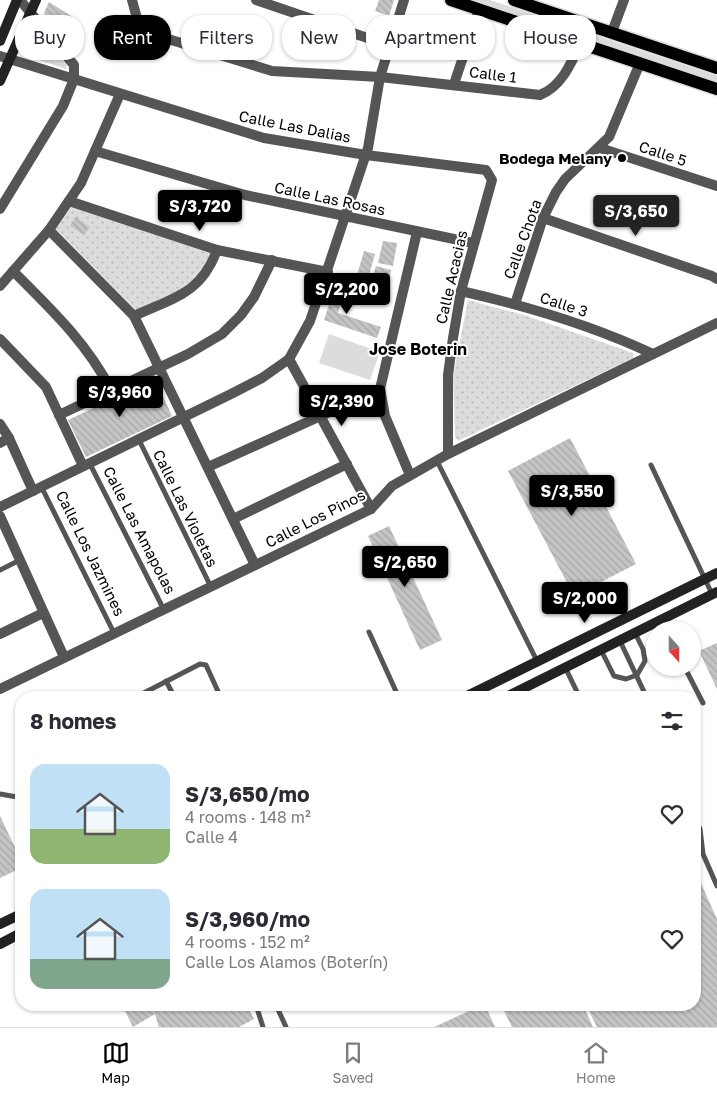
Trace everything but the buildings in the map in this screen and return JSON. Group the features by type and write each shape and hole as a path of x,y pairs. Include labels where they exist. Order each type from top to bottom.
{"main road":[{"path":"0,41 18,0"},
{"path":"0,81 5,57 31,13 36,0"},
{"path":"451,0 505,19"},
{"path":"514,0 717,68"},
{"path":"596,49 717,89"},
{"path":"478,691 717,573"},
{"path":"518,691 715,594"},
{"path":"0,924 15,917"},
{"path":"0,944 15,936"}],"street":[{"path":"0,209 63,106 74,79 74,65 18,0"},
{"name":"Calle 1","path":"132,0 138,22 155,35 272,71 380,77 540,95 547,92 559,81 573,60"},
{"path":"256,0 366,38"},
{"path":"399,15 404,0"},
{"path":"612,32 624,0"},
{"path":"454,84 479,10"},
{"name":"Calle Las Dalias","path":"5,57 264,138 366,155 486,170"},
{"path":"0,507 184,418 262,378 289,359 310,322 366,155 384,60"},
{"name":"Calle Chota","path":"515,304 543,218 565,179 600,148 616,123 640,63"},
{"path":"0,286 49,230 81,183 120,94"},
{"name":"Calle 5","path":"600,148 717,186"},
{"name":"Calle Las Rosas","path":"95,151 245,195 473,243"},
{"name":"Calle Acacias","path":"448,454 448,375 461,291 492,180 486,170"},
{"path":"69,201 216,250 328,272"},
{"path":"543,218 717,279"},
{"path":"49,230 134,316 255,565"},
{"path":"410,476 385,416 380,389 416,232"},
{"path":"134,316 174,298 200,282 207,273 216,250"},
{"path":"59,415 159,368 222,334 241,315 254,297 272,260"},
{"path":"13,270 69,328 98,365 111,390"},
{"name":"Calle 3","path":"461,291 515,304 620,338 653,354"},
{"name":"Calle Los Pinos","path":"0,689 371,509 392,486 448,454 717,323"},
{"name":"Calle Las Amapolas","path":"0,340 46,387 86,465"},
{"path":"289,359 315,410 321,416 371,509"},
{"path":"208,467 380,389"},
{"name":"Calle Los Jazmines","path":"0,424 5,440 37,489"},
{"path":"233,519 347,464"},
{"path":"0,516 64,658"},
{"path":"0,634 43,612"}],"lane":[{"name":"Calle Las Violetas","path":"138,440 211,587"},
{"path":"437,461 538,661"},
{"name":"Calle Las Amapolas","path":"86,465 164,610"},
{"path":"651,465 704,580 715,594"},
{"name":"Calle Los Jazmines","path":"37,489 114,633"},
{"path":"0,570 20,560"},
{"path":"369,632 396,691"},
{"path":"601,650 614,676 626,679 637,675 645,661 635,633"},
{"path":"620,640 644,691"},
{"path":"148,691 200,664 206,665 218,691"},
{"path":"565,667 577,691"},
{"path":"689,676 697,691"},
{"path":"166,681 171,691"},
{"path":"701,699 703,703"},
{"path":"0,794 15,797"},
{"path":"701,837 703,854 717,886"},
{"path":"258,1011 263,1027"},
{"path":"279,1011 286,1027"}],"shaded area":[{"path":"462,0 490,0 535,15 506,15"},
{"path":"596,35 717,76 717,86 596,45"},
{"path":"39,60 62,60 67,65 66,69"},
{"path":"72,206 210,253 197,275 180,290 136,310 56,229"},
{"path":"468,300 527,316 633,353 633,358 458,441 455,437 453,376"},
{"path":"329,334 380,352 370,380 319,363"}],"place":[{"name":"Bodega Melany","path":"622,158"}],"district":[{"name":"Jose Boterin","path":"418,349"}]}
